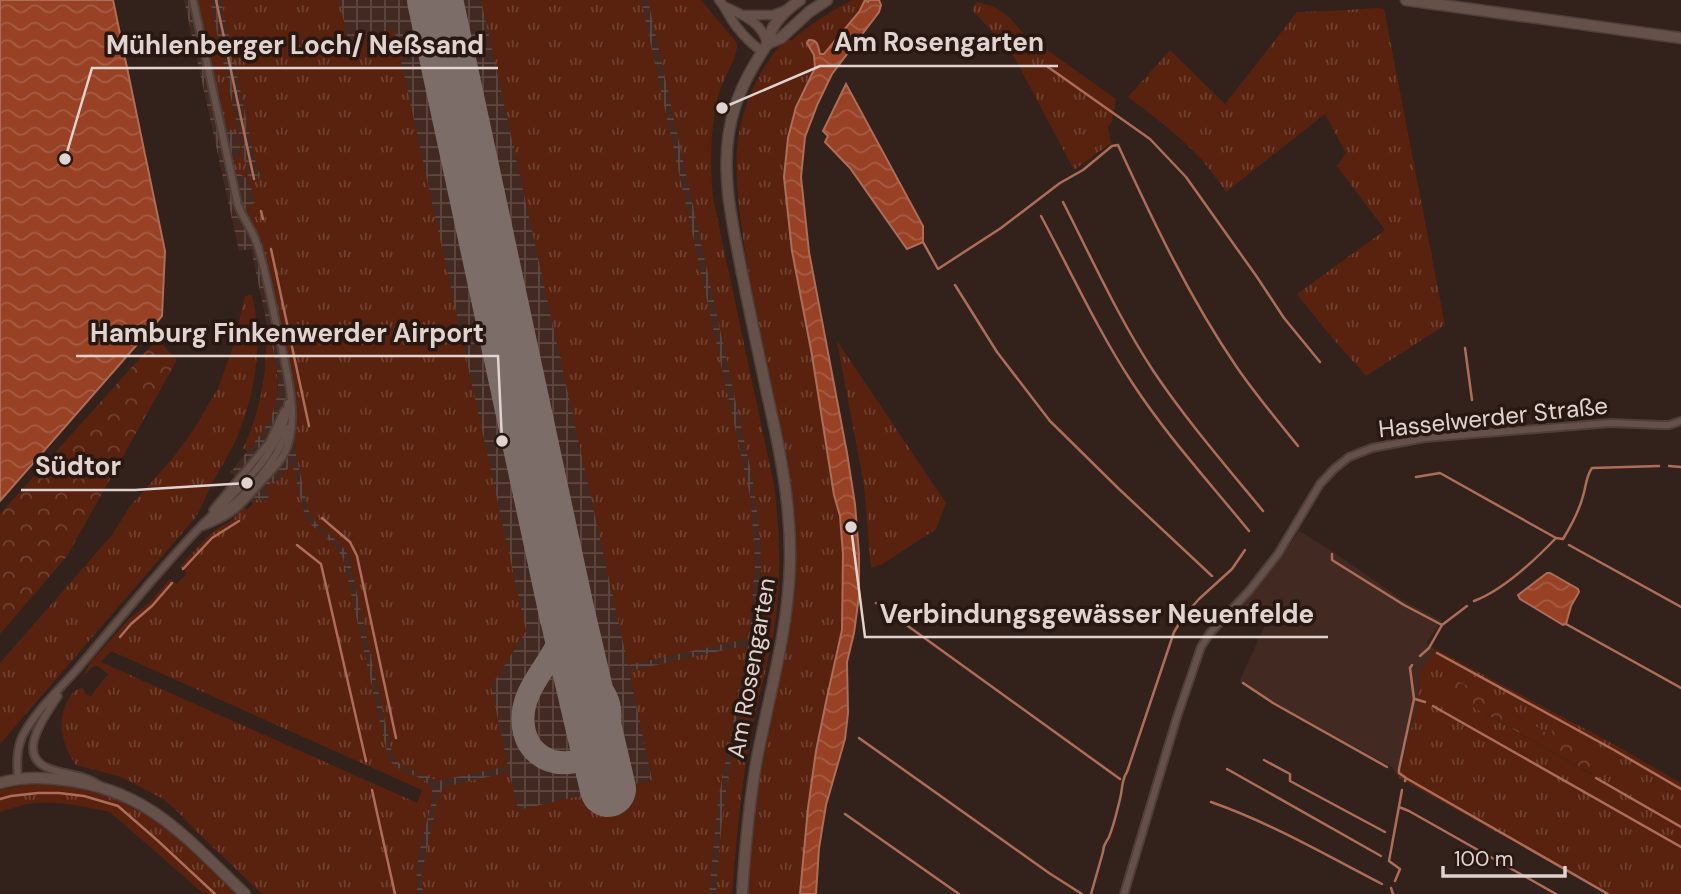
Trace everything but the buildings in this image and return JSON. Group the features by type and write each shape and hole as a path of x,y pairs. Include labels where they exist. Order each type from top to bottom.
{"main road":[{"path":"764,47 781,38 809,12 827,0"},
{"path":"1406,0 1681,37"},
{"name":"Am Rosengarten","path":"742,894 751,792 783,639 789,596 790,558 784,477 730,208 727,177 728,134 734,107 743,85 775,25 795,3"},
{"path":"0,783 18,779 60,779 100,786 137,801 165,819 245,894"}],"street":[{"path":"193,0 238,205 259,250 286,368 293,419 288,444 277,465 241,506 222,519 201,527"},
{"path":"719,0 749,41 764,47 765,36 761,29 743,15 726,7"},
{"path":"743,15 778,14 795,3"},
{"path":"18,779 18,752 23,736 38,714 201,527 269,443 281,420 289,389"},
{"name":"Hasselwerder Straße","path":"1125,894 1177,717 1201,647 1278,554 1320,484 1334,469 1349,457 1372,448 1425,438 1611,423 1661,425 1681,421"},
{"path":"68,679 34,737 34,752 44,767 88,778 100,786"}],"shaded area":[{"path":"184,0 652,0 759,486 766,576 724,894 412,894 428,790 384,769 263,512 230,484 236,477 231,472 270,418 278,376 251,249 239,251"},
{"path":"1299,531 1402,600 1442,621 1426,643 1435,649 1418,676 1419,697 1399,778 1392,767 1239,682 1266,623 1234,615 1270,573"}],"green space":[{"path":"198,0 210,0 248,177 251,180 259,179 260,174 221,0 339,0 348,39 394,29 526,631 491,687 508,766 438,781 403,766 395,760 392,753 349,557 340,544 316,523 308,509 293,441 297,408 294,383 264,248 246,206 255,203 253,193 248,180 236,173 233,162 241,152 237,134 226,126"},
{"path":"481,0 641,0 751,501 755,564 750,631 747,639 628,665"},
{"path":"648,0 701,0 737,43 736,54 719,94 714,120 711,159 713,198 774,485 779,558 777,612 746,764 732,894 716,894 717,875 727,782 757,627 761,587 759,532 752,476"},
{"path":"852,0 865,0 859,12 824,54 820,55 807,43 814,55 815,68 796,107 788,138 792,251 834,495 840,516 843,554 842,630 816,751 800,894 748,894 757,799 793,607 796,553 789,475 744,244 737,189 737,147 750,95 776,50 785,40 792,40 821,18"},
{"path":"977,2 993,6 1010,18 1023,33 1116,99 1112,121 1108,127 1111,143 1074,170 1012,53 972,10"},
{"path":"1384,9 1445,325 1366,376 1297,294 1385,230 1337,166 1346,153 1325,114 1226,192 1195,152 1128,97 1170,50 1225,104 1297,12"},
{"path":"252,295 257,347 250,399 237,438 198,513 0,744 0,663 112,535 130,506 173,458 194,429 218,388 233,347 245,296"},
{"path":"266,324 276,362 276,400 267,424 247,451 243,448 255,418 262,388"},
{"path":"157,339 177,360 67,556 0,634 0,514"},
{"path":"837,341 946,503 936,529 883,564 871,568 864,486"},
{"path":"292,464 306,520 333,544 343,558 388,758 398,768 425,781 432,790 432,804 417,865 418,894 262,894 165,800 121,777 76,765 62,735 62,718 70,697 83,688 90,697 108,674 98,666 92,667 83,677 90,663 129,619 149,603 170,579 177,584 187,573 180,567 206,538 231,521 244,507 247,510 258,498 264,503 270,495 265,490 271,482 274,484","holes":["111,651 422,790 417,803 101,662"]},
{"path":"743,646 747,651 718,800 709,894 423,894 421,877 438,797 444,787 509,772 518,810 652,780 629,671"},
{"path":"1435,649 1681,783 1681,894 1608,894 1399,778 1419,697 1418,676","holes":["1449,675 1550,735 1556,724 1594,776 1440,688"]},
{"path":"1449,675 1550,735 1556,723 1604,762 1595,776 1440,688"},
{"path":"32,784 92,791 135,806 163,824 237,894 204,894 110,812 48,803 27,804 0,812 0,790"}],"water":[{"path":"0,0 113,0 165,251 162,316 0,501"},
{"path":"865,0 879,0 879,12 832,74 818,103 805,137 801,177 809,252 855,504 859,596 847,662 848,713 845,739 826,805 819,848 816,894 800,894 816,751 842,630 843,554 840,516 834,495 792,251 784,177 788,138 796,107 815,68 814,55 807,43 809,40 814,41 820,54 824,54 859,12"},
{"path":"846,84 923,226 923,242 907,249 850,168 825,142 828,136 823,131"},
{"path":"1547,573 1578,589 1566,624 1563,625 1520,599 1518,595"}],"waterway":[{"path":"216,0 254,179"},
{"path":"1048,67 1150,139 1186,177 1284,318 1320,362"},
{"path":"923,242 938,269 1001,228 1112,146 1118,145 1187,286 1219,340 1266,407 1298,446"},
{"path":"1063,202 1141,352 1193,426 1263,511"},
{"path":"261,211 263,219"},
{"path":"1041,216 1096,322 1133,384 1174,441 1249,531"},
{"path":"271,249 309,426"},
{"path":"955,285 997,352 1050,421 1212,576"},
{"path":"1465,348 1472,400"},
{"path":"1474,601 1507,582 1556,538 1563,539 1579,507 1592,468 1659,466"},
{"path":"1669,466 1681,467"},
{"path":"1416,477 1440,473 1556,538"},
{"path":"322,518 350,542 357,556 396,738"},
{"path":"183,569 212,538 239,521"},
{"path":"297,545 321,564 366,761"},
{"path":"1569,545 1681,607"},
{"path":"1091,894 1114,823 1124,778 1174,632 1184,616 1232,569 1245,550"},
{"path":"1332,554 1332,560 1404,605 1442,625"},
{"path":"120,637 172,583"},
{"path":"876,603 1120,779"},
{"path":"1420,656 1429,648 1442,625 1467,606"},
{"path":"1566,624 1681,688"},
{"path":"1437,653 1681,789"},
{"path":"1405,781 1406,778 1399,773 1399,769 1414,699 1410,668 1412,665"},
{"path":"1243,683 1273,703 1387,767"},
{"path":"1415,699 1425,702"},
{"path":"1433,706 1681,847"},
{"path":"859,738 1082,894"},
{"path":"1264,760 1290,774 1290,781 1385,832"},
{"path":"1227,769 1381,856"},
{"path":"1406,778 1608,894"},
{"path":"1596,778 1681,827"},
{"path":"372,790 395,894"},
{"path":"1395,881 1400,869 1389,861 1402,790"},
{"path":"0,799 38,793 59,793 84,796 118,806 215,894"},
{"path":"1211,802 1277,830 1382,884"},
{"path":"1399,807 1556,894"},
{"path":"845,814 959,894"},
{"path":"1391,888 1393,894"}],"taxiway":[{"path":"566,609 565,625 560,639 529,692 523,721 527,740 537,753 551,761 567,763 583,759 597,750 606,736 610,716 604,694 583,665 568,614"}],"runway":[{"path":"435,0 566,609 608,789"}],"place":[{"name":"Am Rosengarten","path":"722,108"},
{"name":"Mühlenberger Loch/ Neßsand","path":"65,159"},
{"name":"Hamburg Finkenwerder Airport","path":"502,441"},
{"name":"Südtor","path":"247,483"},
{"name":"Verbindungsgewässer Neuenfelde","path":"851,527"}]}
